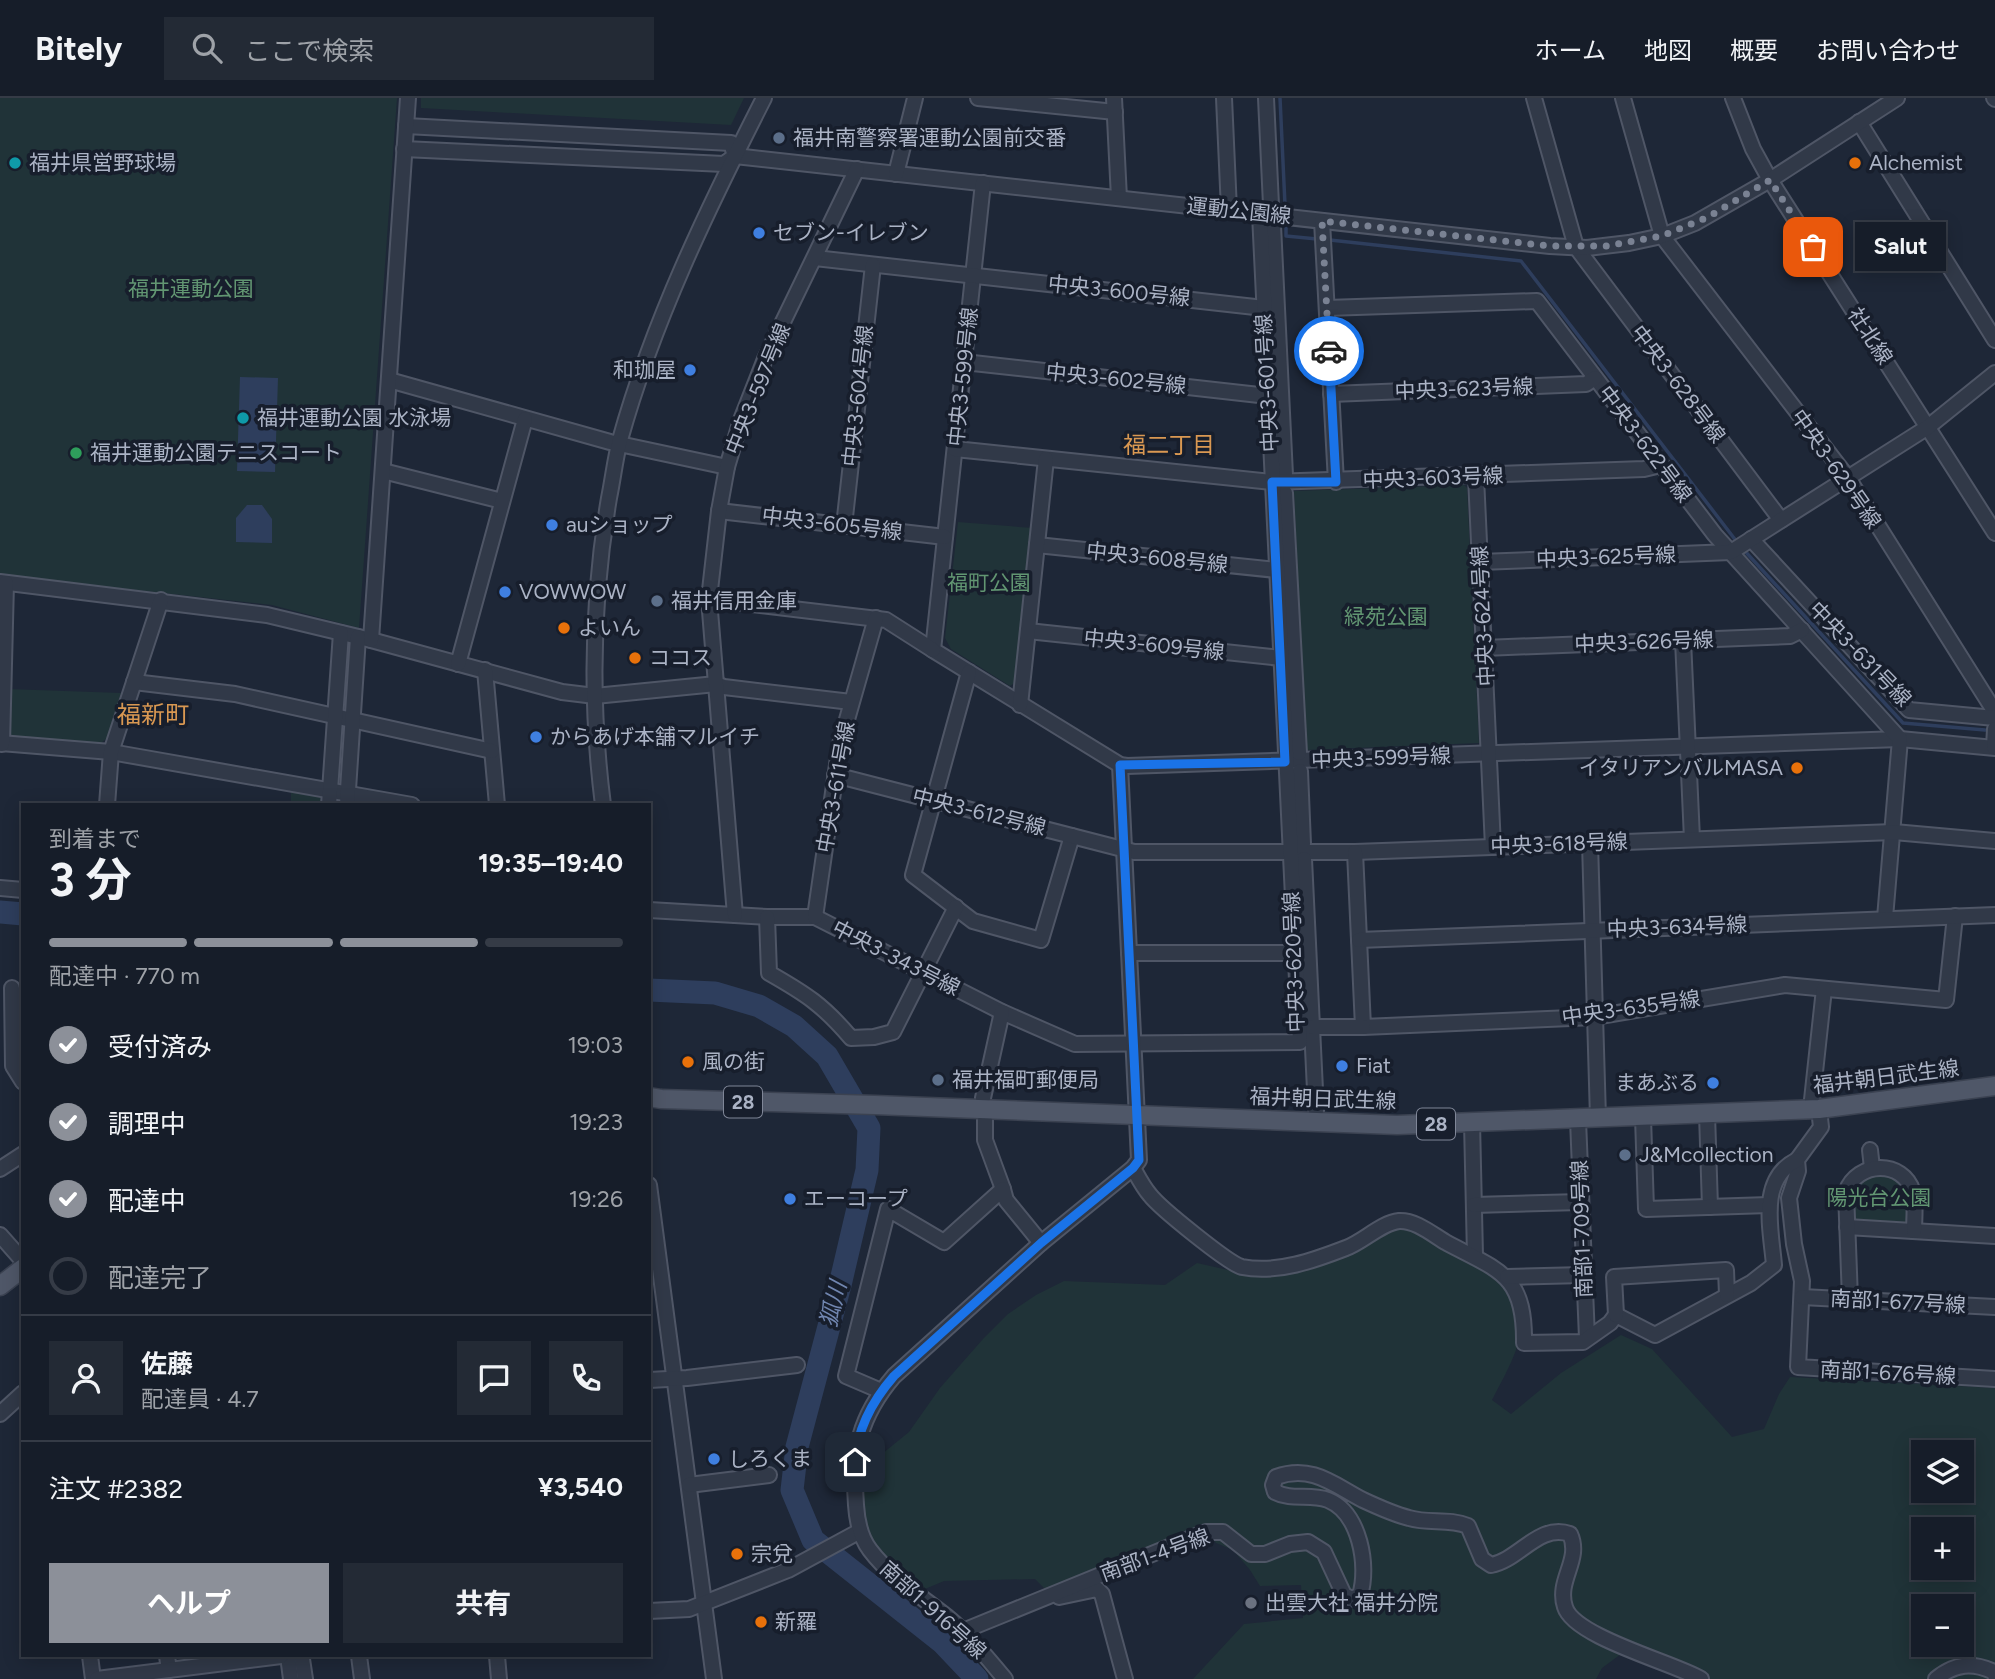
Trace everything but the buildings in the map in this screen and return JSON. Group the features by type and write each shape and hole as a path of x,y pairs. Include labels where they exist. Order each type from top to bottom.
{"main road":[{"name":"福井朝日武生線","path":"651,1097 1397,1125 1815,1109 1995,1086"},
{"path":"0,1286 21,1270"}],"street":[{"path":"348,799 353,718 365,638 383,471 408,98"},
{"path":"603,803 595,696 595,626 606,520 619,443 645,359 674,286 764,98"},
{"path":"896,174 915,98"},
{"path":"978,98 1114,105 1119,198"},
{"path":"1224,98 1229,211"},
{"name":"中央3-601号線","path":"1266,98 1264,308 1268,396 1278,479 1276,570 1285,762"},
{"path":"1534,98 1577,247"},
{"path":"1623,98 1662,236"},
{"name":"社北線","path":"1733,98 1770,180 1995,533"},
{"name":"運動公園線","path":"735,156 1229,211 1265,209 1322,221 1577,247 1606,246 1662,236 1708,217 1897,98"},
{"path":"1858,122 1995,340"},
{"path":"406,126 731,143 735,156"},
{"path":"404,149 724,164 735,156"},
{"name":"中央3-597号線","path":"735,915 709,598 719,511 727,467 741,420 765,359 857,169"},
{"name":"中央3-599号線","path":"933,650 983,183"},
{"path":"1322,221 1336,482"},
{"path":"1273,225 1278,479"},
{"name":"中央3-629号線","path":"1662,236 1848,478 1995,712"},
{"name":"中央3-628号線","path":"1577,247 1781,520"},
{"name":"中央3-600号線","path":"815,258 1264,308"},
{"name":"中央3-604号線","path":"844,526 873,265"},
{"name":"中央3-622号線","path":"1327,308 1537,301 1661,465 1741,546 1802,630 1900,739"},
{"name":"中央3-602号線","path":"964,362 1268,396"},
{"path":"1741,546 1928,427 1995,373"},
{"name":"中央3-623号線","path":"1331,394 1586,384 1595,378"},
{"path":"388,380 525,419 727,467"},
{"path":"458,664 525,419"},
{"name":"中央3-603号線","path":"955,449 1046,459 1336,482 1644,469 1661,465"},
{"path":"1020,705 1046,459"},
{"path":"383,471 502,501"},
{"name":"中央3-624号線","path":"1476,477 1493,847"},
{"path":"1285,493 1299,753"},
{"name":"中央3-605号線","path":"719,511 945,537"},
{"name":"中央3-608号線","path":"1037,545 1276,570"},
{"name":"中央3-625号線","path":"1480,562 1741,546"},
{"name":"中央3-631号線","path":"1741,546 1909,710 1995,718"},
{"path":"391,803 329,798 111,752 1,743 3,582 267,615 365,638 562,692 595,696 716,684 851,702"},
{"path":"709,598 886,620 1120,765 1138,1116 1139,1160 1133,1168 1147,1193 1163,1210 1238,1266 1284,1267 1354,1245 1398,1221 1410,1223 1475,1256 1507,1277 1515,1289 1524,1316 1524,1343 1583,1342 1610,1324 1616,1315 1614,1277 1726,1270 1727,1295"},
{"path":"107,803 111,752 161,600"},
{"name":"中央3-611号線","path":"815,917 840,744 876,618"},
{"name":"中央3-626号線","path":"1485,648 1790,636 1802,630"},
{"name":"中央3-609号線","path":"1028,631 1280,658"},
{"path":"329,798 341,633"},
{"path":"1683,640 1692,839"},
{"path":"485,670 497,803"},
{"path":"969,672 914,875 973,920 1041,940 1072,836"},
{"path":"134,682 235,694 353,718 492,751"},
{"path":"1994,747 1995,729"},
{"path":"1885,918 1900,739"},
{"name":"中央3-599号線","path":"1120,765 1285,762 1900,739 1994,747"},
{"name":"中央3-620号線","path":"1134,1043 1300,1042 1296,953 1297,848 1285,762"},
{"path":"1297,848 1300,771"},
{"name":"中央3-612号線","path":"835,775 1124,850"},
{"name":"中央3-618号線","path":"1124,850 1134,852 1297,848 1355,852 1894,832 1995,841"},
{"path":"1590,843 1598,1118"},
{"path":"1355,852 1363,1027"},
{"path":"1304,859 1316,1111"},
{"path":"0,888 21,890"},
{"path":"766,917 769,973 813,999 829,1012 851,1038 893,1032 956,907"},
{"name":"中央3-343号線","path":"651,910 815,917 1002,1012 1075,1044 1134,1043"},
{"name":"中央3-634号線","path":"1359,940 1995,915"},
{"name":"中央3-635号線","path":"1313,1027 1594,1017 1785,985 1947,1000 1955,916"},
{"path":"1129,953 1296,953"},
{"path":"12,988 7,1066 21,1080"},
{"name":"南部1-676号線","path":"1824,989 1815,1109 1821,1127 1797,1160 1798,1171 1789,1198 1794,1244 1802,1281 1798,1367 1995,1379"},
{"path":"983,1098 1002,1012"},
{"path":"1707,1114 1710,1207"},
{"path":"1643,1117 1646,1209 1769,1205"},
{"path":"985,1120 985,1140 1006,1200 1041,1243"},
{"name":"南部1-709号線","path":"1578,1120 1587,1338"},
{"path":"1472,1122 1475,1256"},
{"path":"1870,1150 1872,1168"},
{"path":"0,1169 21,1155"},
{"path":"1616,1315 1655,1335 1751,1283 1774,1265 1769,1205 1779,1174 1785,1166 1797,1160"},
{"name":"南部1-916号線","path":"1005,1679 963,1631 880,1562 867,1547 860,1531 854,1483 856,1447 881,1391 913,1357 1041,1243 1133,1168"},
{"path":"1850,1299 1846,1192 1850,1183 1865,1170 1872,1168 1898,1172 1907,1180 1913,1191 1914,1231"},
{"path":"881,1391 846,1376 888,1209 944,1242 1003,1189"},
{"path":"651,1200 714,1679"},
{"path":"1474,1205 1581,1202"},
{"path":"1847,1227 1995,1236"},
{"path":"0,1235 21,1259"},
{"path":"1507,1277 1584,1275"},
{"name":"南部1-677号線","path":"1802,1297 1995,1307"},
{"path":"651,1380 797,1365"},
{"path":"0,1414 21,1396"},
{"name":"南部1-4号線","path":"963,1631 1206,1532 1223,1532 1251,1554 1265,1554 1290,1544 1308,1542 1324,1552 1343,1595 1352,1599 1360,1595 1364,1571 1353,1526 1347,1514 1326,1499 1285,1498 1275,1492 1273,1485 1276,1477 1284,1474 1309,1474 1322,1476 1364,1501 1412,1519 1456,1521 1468,1526 1482,1559 1491,1565 1504,1563 1540,1537 1559,1530 1570,1534 1575,1544 1563,1591 1565,1609 1577,1620 1618,1646 1701,1679"},
{"path":"689,1485 769,1475"},
{"path":"651,1611 689,1609 771,1577 860,1531"},
{"path":"1039,1600 1097,1589 1102,1594 1125,1679"},
{"path":"90,1657 95,1679 168,1663 265,1657"},
{"path":"359,1657 362,1679"},
{"path":"497,1657 499,1679"},
{"path":"291,1679 295,1658"},
{"path":"295,1658 305,1679"},
{"path":"1936,1679 1949,1668 1964,1666 1980,1666 1995,1675"}],"green space":[{"name":"福井運動公園","path":"0,98 397,98 359,628 272,605 0,575"},
{"path":"421,98 744,98 731,125 421,108"},
{"name":"緑苑公園","path":"1464,485 1467,488 1479,743 1306,750 1294,491"},
{"name":"福町公園","path":"958,522 1033,528 1016,682 1010,686 951,649 945,638"},
{"path":"8,689 121,693 107,738 100,744 12,737 8,730"},
{"path":"291,792 319,796 323,803 291,803"},
{"name":"陽光台公園","path":"1873,1173 1896,1177 1908,1193 1909,1221 1905,1225 1855,1222 1851,1218 1853,1191"},
{"path":"1398,1228 1414,1231 1485,1271 1507,1291 1515,1303 1520,1332 1514,1356 1492,1400 1511,1414 1561,1373 1621,1335 1652,1349 1732,1437 1764,1429 1779,1394 1790,1377 1995,1388 1995,1679 1690,1679 1621,1654 1602,1668 1596,1679 1193,1679 1244,1624 1303,1618 1301,1585 1260,1586 1233,1550 1216,1543 1202,1527 1047,1591 1035,1579 944,1581 925,1589 890,1562 869,1535 860,1484 877,1458 909,1432 940,1388 983,1339 1008,1314 1036,1295 1064,1281 1165,1285 1197,1263 1241,1273 1323,1263 1364,1247 1385,1232"}],"water":[{"path":"240,377 278,378 275,472 237,471"},
{"path":"247,505 262,505 272,519 272,543 236,542 236,518"}],"waterway":[{"path":"1280,98 1285,205"},
{"path":"1286,228 1286,236 1317,239"},
{"path":"1330,240 1521,261 1737,542"},
{"path":"1742,548 1903,723 1985,730"},
{"name":"狐川","path":"0,912 21,914"},
{"name":"狐川","path":"651,990 715,993 759,1006 794,1026 827,1056 869,1128 867,1170 797,1447 792,1490 813,1540 943,1643 977,1679"}],"way so far":[{"path":"1329,351 1322,221 1587,248 1662,236 1708,217 1770,180 1813,247"}],"place":[{"name":"福井南警察署運動公園前交番","path":"779,138"},
{"name":"福井県営野球場","path":"15,163"},
{"name":"Alchemist","path":"1855,163"},
{"name":"セブン-イレブン","path":"759,233"},
{"name":"Salut","path":"1813,247"},
{"name":"和珈屋","path":"690,370"},
{"name":"福井運動公園 水泳場","path":"243,418"},
{"name":"福井運動公園テニスコート","path":"76,453"},
{"name":"auショップ","path":"552,525"},
{"name":"VOWWOW","path":"505,592"},
{"name":"福井信用金庫","path":"657,601"},
{"name":"よいん","path":"564,628"},
{"name":"ココス","path":"635,658"},
{"name":"からあげ本舗マルイチ","path":"536,737"},
{"name":"イタリアンバルMASA","path":"1797,768"},
{"name":"風の街","path":"688,1062"},
{"name":"Fiat","path":"1342,1066"},
{"name":"福井福町郵便局","path":"938,1080"},
{"name":"まあぶる","path":"1713,1083"},
{"name":"J&Mcollection","path":"1625,1155"},
{"name":"エーコープ","path":"790,1199"},
{"name":"しろくま","path":"714,1459"},
{"name":"宗兌","path":"737,1554"},
{"name":"出雲大社 福井分院","path":"1251,1603"},
{"name":"新羅","path":"761,1622"}],"district":[{"name":"福二丁目","path":"1169,445"},
{"name":"福新町","path":"153,715"}],"route":[{"path":"855,1462 856,1447 867,1417 881,1391 894,1376 1041,1243 1133,1168 1139,1160 1120,765 1285,762 1272,482 1336,482 1329,351"}]}
